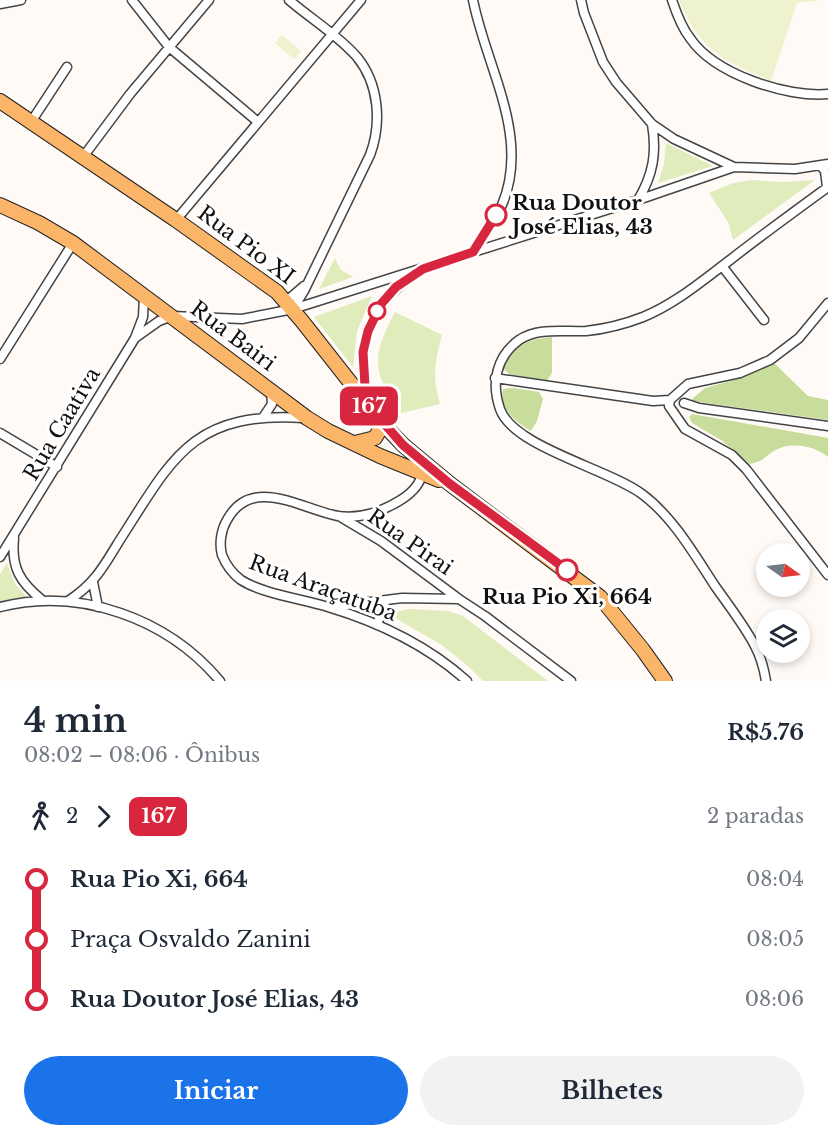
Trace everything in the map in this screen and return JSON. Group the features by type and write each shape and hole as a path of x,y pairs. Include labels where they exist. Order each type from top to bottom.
{"main road":[{"name":"Rua Pio XI","path":"0,101 269,285 289,304 419,468 450,484 600,597 665,681"},
{"name":"Rua Bairi","path":"0,205 39,223 73,243 307,418 328,431 419,468"},
{"path":"355,443 375,438 383,424"}],"street":[{"path":"0,3 21,0"},
{"path":"132,0 170,47 258,122"},
{"path":"83,157 209,0"},
{"path":"289,0 355,56 366,71 375,97 378,120 370,155 309,281 289,304"},
{"path":"176,220 361,0"},
{"path":"473,252 488,231 502,204 510,177 512,155 505,107 477,21 474,0"},
{"path":"581,0 603,62 616,82 652,124 674,139 734,167"},
{"path":"672,0 690,38 707,56 724,67 771,86 812,95 828,94"},
{"path":"31,122 67,67"},
{"path":"638,200 654,165 655,148 652,124"},
{"path":"172,316 242,319 289,304 423,269 734,167 795,169 824,165 827,187 688,292 662,308 632,321 587,331 543,332 525,337 501,360 495,378 501,411 514,427 529,439 623,482 642,494 673,526 756,648 766,681"},
{"path":"0,358 73,243"},
{"path":"722,266 764,320"},
{"path":"366,403 363,352 375,314 387,297 423,269"},
{"path":"289,304 290,298 309,281"},
{"name":"Rua Caativa","path":"0,557 135,338 143,317 144,296"},
{"path":"828,303 799,338 770,360 740,373 688,384 676,404 682,427 723,449 738,460 828,575"},
{"name":"Rua Caativa","path":"135,338 159,321 172,316"},
{"path":"495,378 827,427"},
{"path":"264,416 272,404 271,392"},
{"path":"68,601 93,582 162,474 202,436 235,421 264,416 307,418"},
{"path":"0,433 57,467"},
{"path":"339,516 370,514 409,495 419,468"},
{"name":"Rua Araçatuba","path":"339,516 275,498 263,497 250,500 234,510 225,524 220,547 228,567 235,575 249,584 328,607 377,625 436,656 467,681"},
{"name":"Rua Pirai","path":"339,516 381,541 571,681"},
{"path":"15,535 14,560 18,575 24,584 42,600"},
{"path":"93,582 98,607"},
{"path":"328,607 402,598 459,599"},
{"path":"0,607 42,600 68,601 98,607 147,624 164,633 191,652 220,681"},
{"path":"377,625 386,600"}],"green space":[{"path":"679,0 822,0 797,3 771,81 739,67 714,52 695,31"},
{"path":"282,35 301,51 294,59 275,43"},
{"path":"666,143 713,166 658,183 664,164"},
{"path":"752,180 782,182 815,180 733,240 728,222 709,193 733,183"},
{"path":"335,258 341,270 353,277 319,289"},
{"path":"372,296 357,331 353,367 314,317"},
{"path":"395,312 442,335 435,369 440,404 397,414 383,385 378,363 382,342"},
{"path":"552,337 552,373 547,381 509,374 503,368 510,354 522,345 536,339"},
{"path":"774,363 808,396 828,400 828,420 692,399 705,388 734,380"},
{"path":"514,388 539,392 543,399 537,421 531,431 514,419 503,403 503,389"},
{"path":"692,414 828,438 828,457 802,446 787,446 750,464 721,440 692,423 689,417"},
{"path":"7,563 15,584 27,597 0,603 0,574"},
{"path":"409,609 448,611 463,616 548,681 483,681 442,645 395,618 395,612"}],"bus line":[{"name":"167","path":"496,215 473,252 423,269 396,287 381,304 368,331 363,352 366,403 403,445 450,484 567,570"}],"place":[{"name":"Rua Doutor José Elias, 43","path":"496,215"},
{"name":"Rua Pio Xi, 664","path":"567,570"}]}
